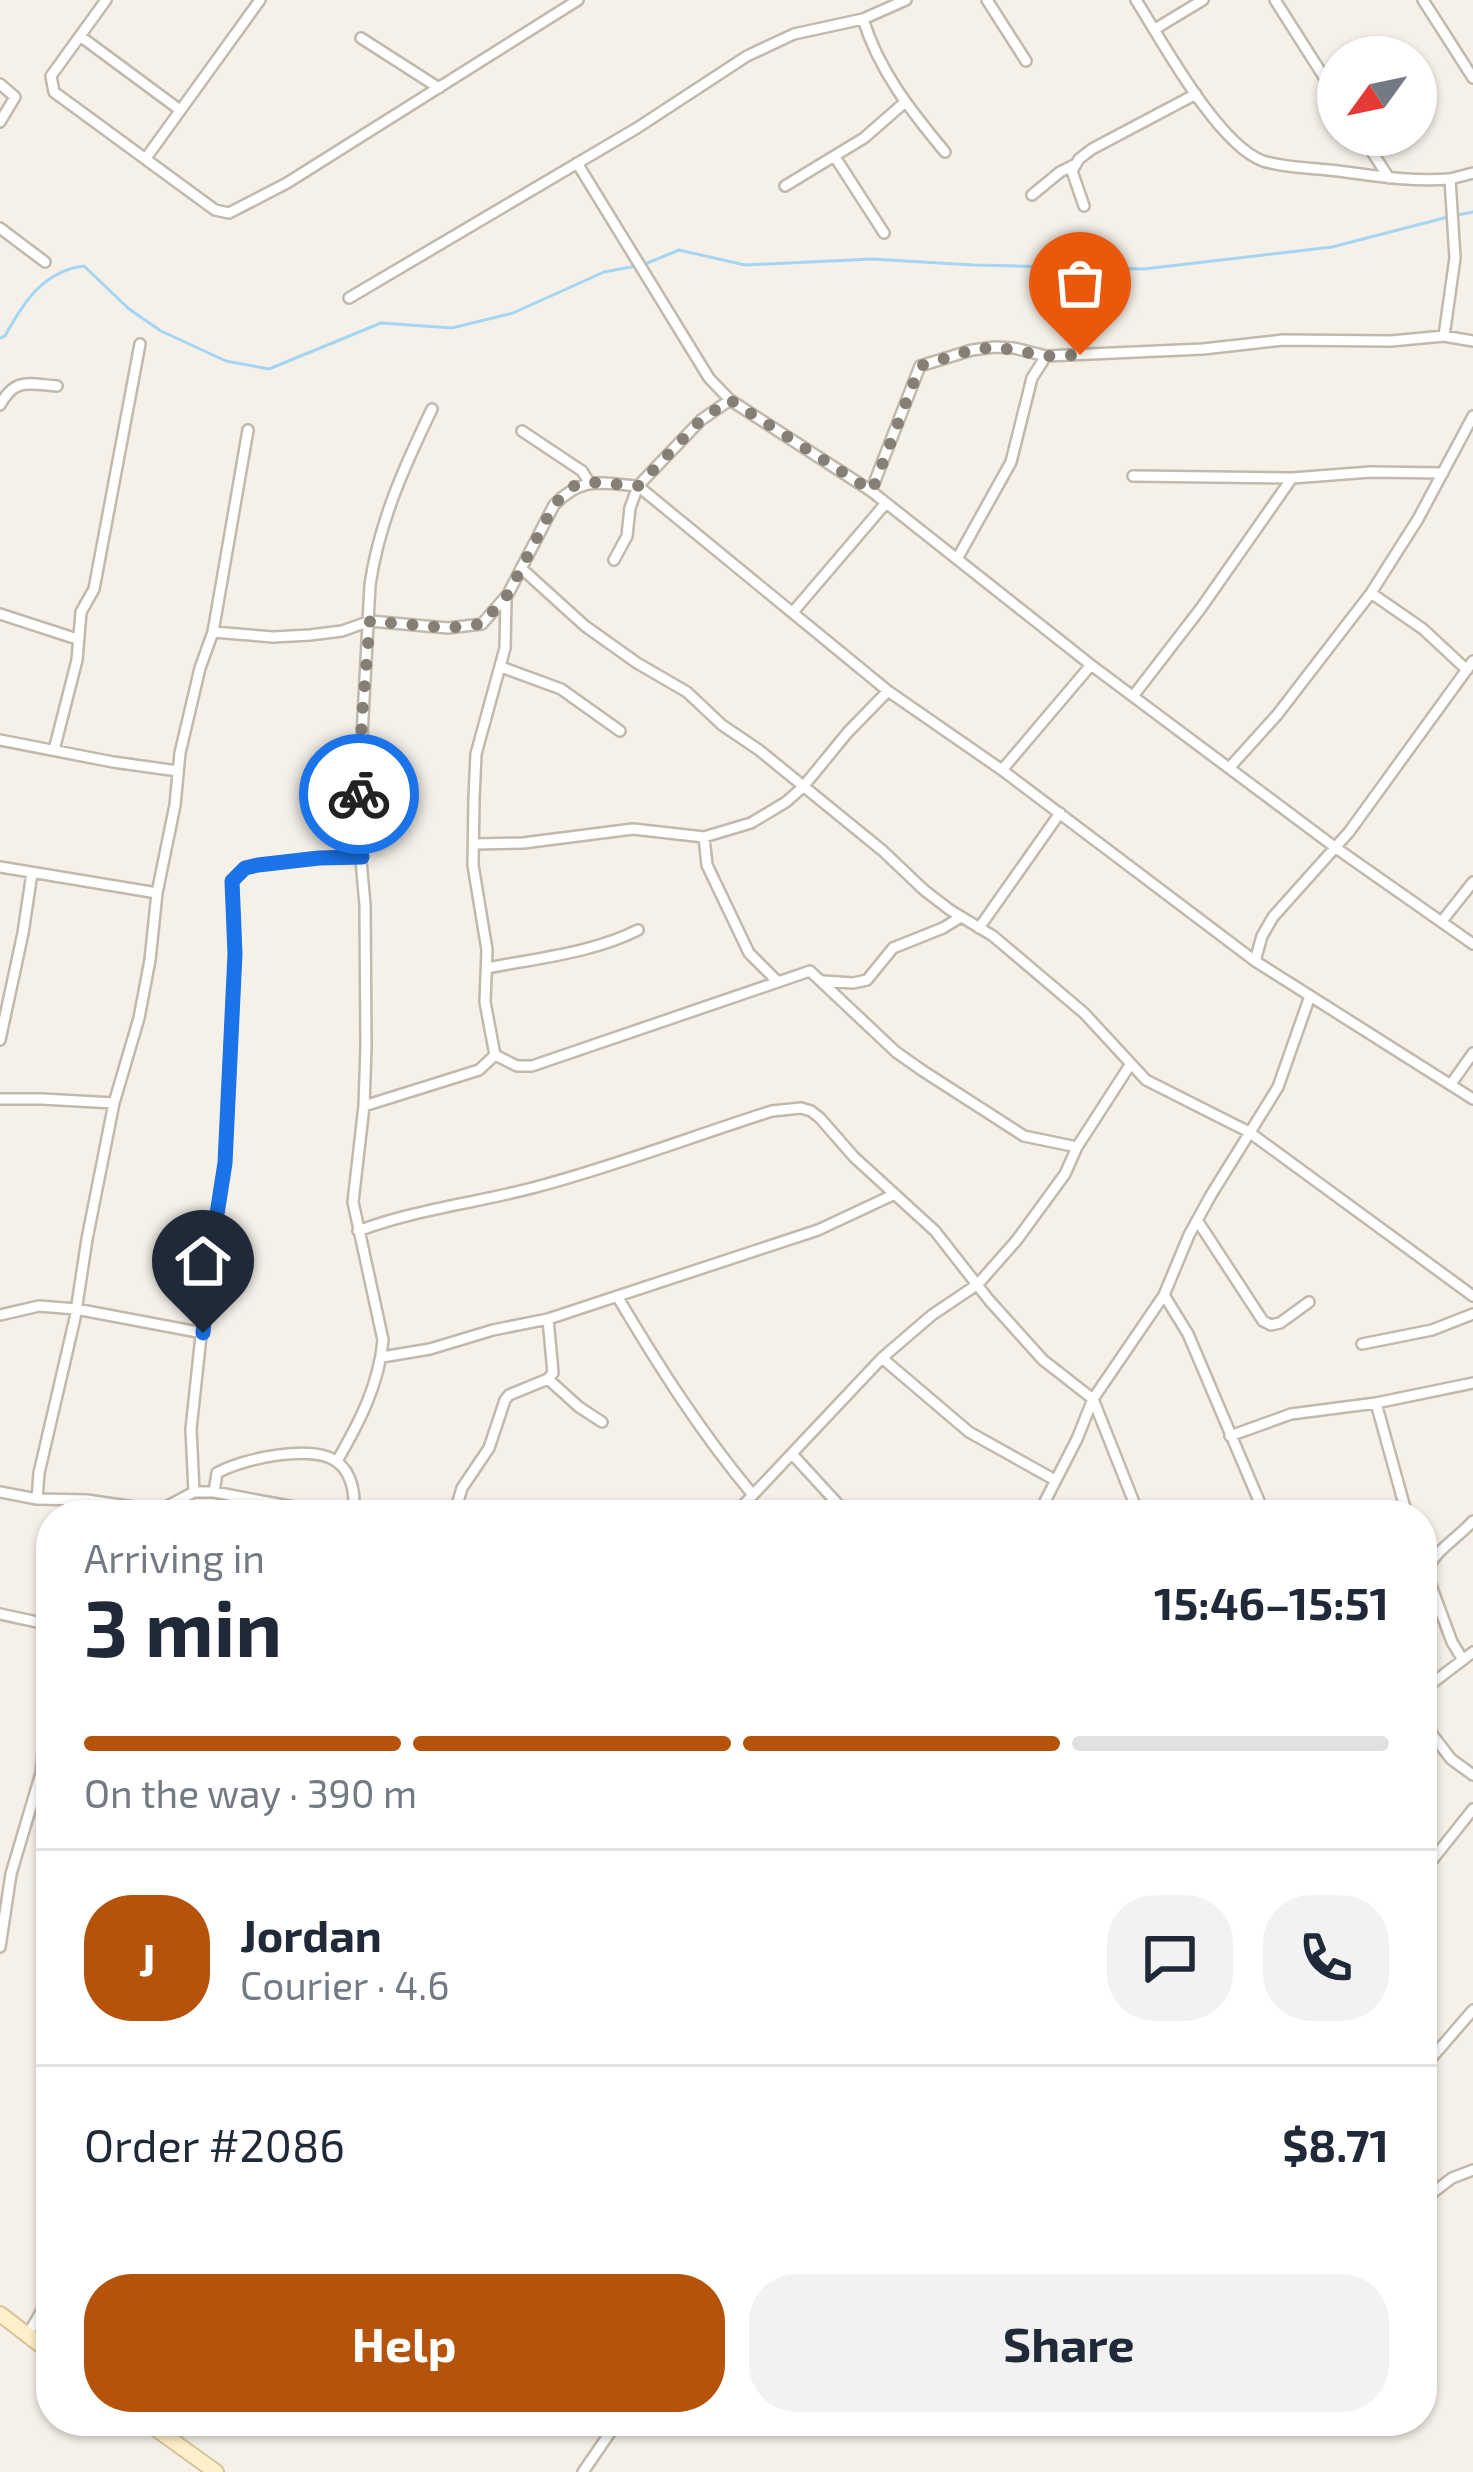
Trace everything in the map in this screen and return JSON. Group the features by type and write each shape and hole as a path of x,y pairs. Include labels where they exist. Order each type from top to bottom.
{"street":[{"path":"106,0 51,76 54,92 215,210 229,213 287,183 440,88 568,2"},
{"path":"146,158 260,0"},
{"path":"349,298 637,128 747,56 794,34 863,19 906,0"},
{"path":"987,0 1026,61"},
{"path":"1136,0 1196,94 1241,147 1262,160 1389,178 1450,179 1473,172"},
{"path":"1155,29 1203,0"},
{"path":"1275,0 1317,66"},
{"path":"1423,0 1473,78"},
{"path":"863,19 871,46 904,103 945,152"},
{"path":"80,36 180,110"},
{"path":"361,38 440,88"},
{"path":"0,84 15,97 0,122"},
{"path":"1032,195 1092,149 1196,94"},
{"path":"785,186 835,158 904,103"},
{"path":"1375,156 1389,178"},
{"path":"835,158 884,233"},
{"path":"577,164 709,378 730,400 872,491 1091,665 1473,944"},
{"path":"1074,165 1084,206"},
{"path":"1444,336 1455,259 1450,179"},
{"path":"0,228 45,262"},
{"path":"872,491 920,366 972,350 995,347 1046,356 1283,340 1391,341 1444,336 1473,341"},
{"path":"54,750 77,660 81,612 94,589 140,344"},
{"path":"957,559 1011,462 1032,378 1046,356"},
{"path":"0,405 11,387 19,384 57,386"},
{"path":"614,560 627,536 638,486 701,420 730,400"},
{"path":"337,1461 363,1412 382,1357 382,1330 353,1202 366,1048 359,793 374,554 406,463 432,409"},
{"path":"1230,767 1277,715 1371,593 1473,416"},
{"path":"37,1499 114,1103 139,1018 178,771 200,668 213,632 248,430"},
{"path":"522,431 582,471 589,482"},
{"path":"1133,476 1443,473"},
{"path":"1134,695 1292,478"},
{"path":"495,1055 485,1002 487,950 475,884 476,754 505,648 504,603 554,505 574,486 589,482 638,486 888,692 1002,770 1255,961 1473,1099"},
{"path":"793,613 886,503"},
{"path":"521,568 604,641 687,692 883,851 924,890 980,928 1084,1013 1155,1086 1249,1132 1473,1296"},
{"path":"1255,961 1273,916 1336,848 1470,666 1371,593"},
{"path":"213,632 273,637 342,631 370,621 448,628 478,625 508,594"},
{"path":"0,614 77,639"},
{"path":"1002,770 1091,665"},
{"path":"501,668 561,689 620,731"},
{"path":"475,844 633,829 704,836 751,823 802,787 888,692"},
{"path":"0,740 178,771"},
{"path":"980,928 1060,814"},
{"path":"704,836 707,865 749,952 778,981"},
{"path":"194,1492 191,1429 225,1163 235,954 232,881 245,868 258,865 362,857"},
{"path":"0,867 157,893"},
{"path":"0,1040 3,1004 23,933 32,873"},
{"path":"1442,921 1473,882"},
{"path":"823,981 867,980 893,948 962,917"},
{"path":"487,968 615,942 638,930"},
{"path":"495,1055 517,1066 532,1066 810,971 922,1071 1024,1136 1077,1147"},
{"path":"1045,1500 1093,1399 1164,1295 1197,1220 1278,1087 1310,996"},
{"path":"1451,1084 1473,1053"},
{"path":"364,1106 479,1070 495,1055"},
{"path":"748,1500 882,1358 932,1315 979,1284 1065,1174 1130,1065"},
{"path":"0,1100 114,1103"},
{"path":"358,1231 426,1209 598,1171 789,1108 811,1111 935,1231 988,1300 1043,1360 1093,1399 1132,1500"},
{"path":"382,1357 548,1319 818,1230 895,1194"},
{"path":"1197,1220 1263,1321 1280,1323 1309,1302"},
{"path":"1463,1286 1473,1273"},
{"path":"1164,1295 1188,1334 1258,1500"},
{"path":"616,1296 708,1440 752,1496"},
{"path":"0,1315 40,1306 203,1333"},
{"path":"1362,1344 1432,1330 1473,1314"},
{"path":"458,1500 489,1448 505,1400 553,1373 548,1319"},
{"path":"882,1358 969,1432 1055,1480"},
{"path":"548,1379 602,1422"},
{"path":"1230,1436 1291,1414 1473,1383"},
{"path":"1376,1403 1403,1500"},
{"path":"214,1492 217,1473 237,1462 311,1454 337,1461 354,1500"},
{"path":"793,1455 834,1500"},
{"path":"0,1492 87,1500"},
{"path":"180,1500 194,1492 268,1500"},
{"path":"1437,1554 1473,1520"},
{"path":"1437,1598 1462,1660"},
{"path":"0,1614 36,1622"},
{"path":"1437,1679 1473,1652"},
{"path":"1437,1742 1451,1759 1473,1774"},
{"path":"0,1947 11,1874 36,1790"},
{"path":"1437,1854 1473,1809"},
{"path":"1437,2052 1473,2010"},
{"path":"1437,2190 1473,2170"},
{"path":"0,2314 36,2341"},
{"path":"28,2334 36,2320"},
{"path":"166,2436 216,2472"},
{"path":"583,2472 608,2436"}],"waterway":[{"path":"1457,215 1473,212"},
{"path":"645,264 679,250 745,265 872,259 1144,269 1332,247 1448,217"},
{"path":"0,338 46,282 84,266 129,309 161,331 226,361 269,369 381,323 452,328 513,313 604,272 636,266"}],"way so far":[{"path":"359,794 370,621 448,628 482,624 508,594 554,505 574,486 589,482 638,486 701,420 730,400 872,491 920,366 995,347 1046,356 1080,355"}],"route":[{"path":"203,1333 225,1163 235,954 232,881 245,868 258,865 362,857 359,794"}]}
